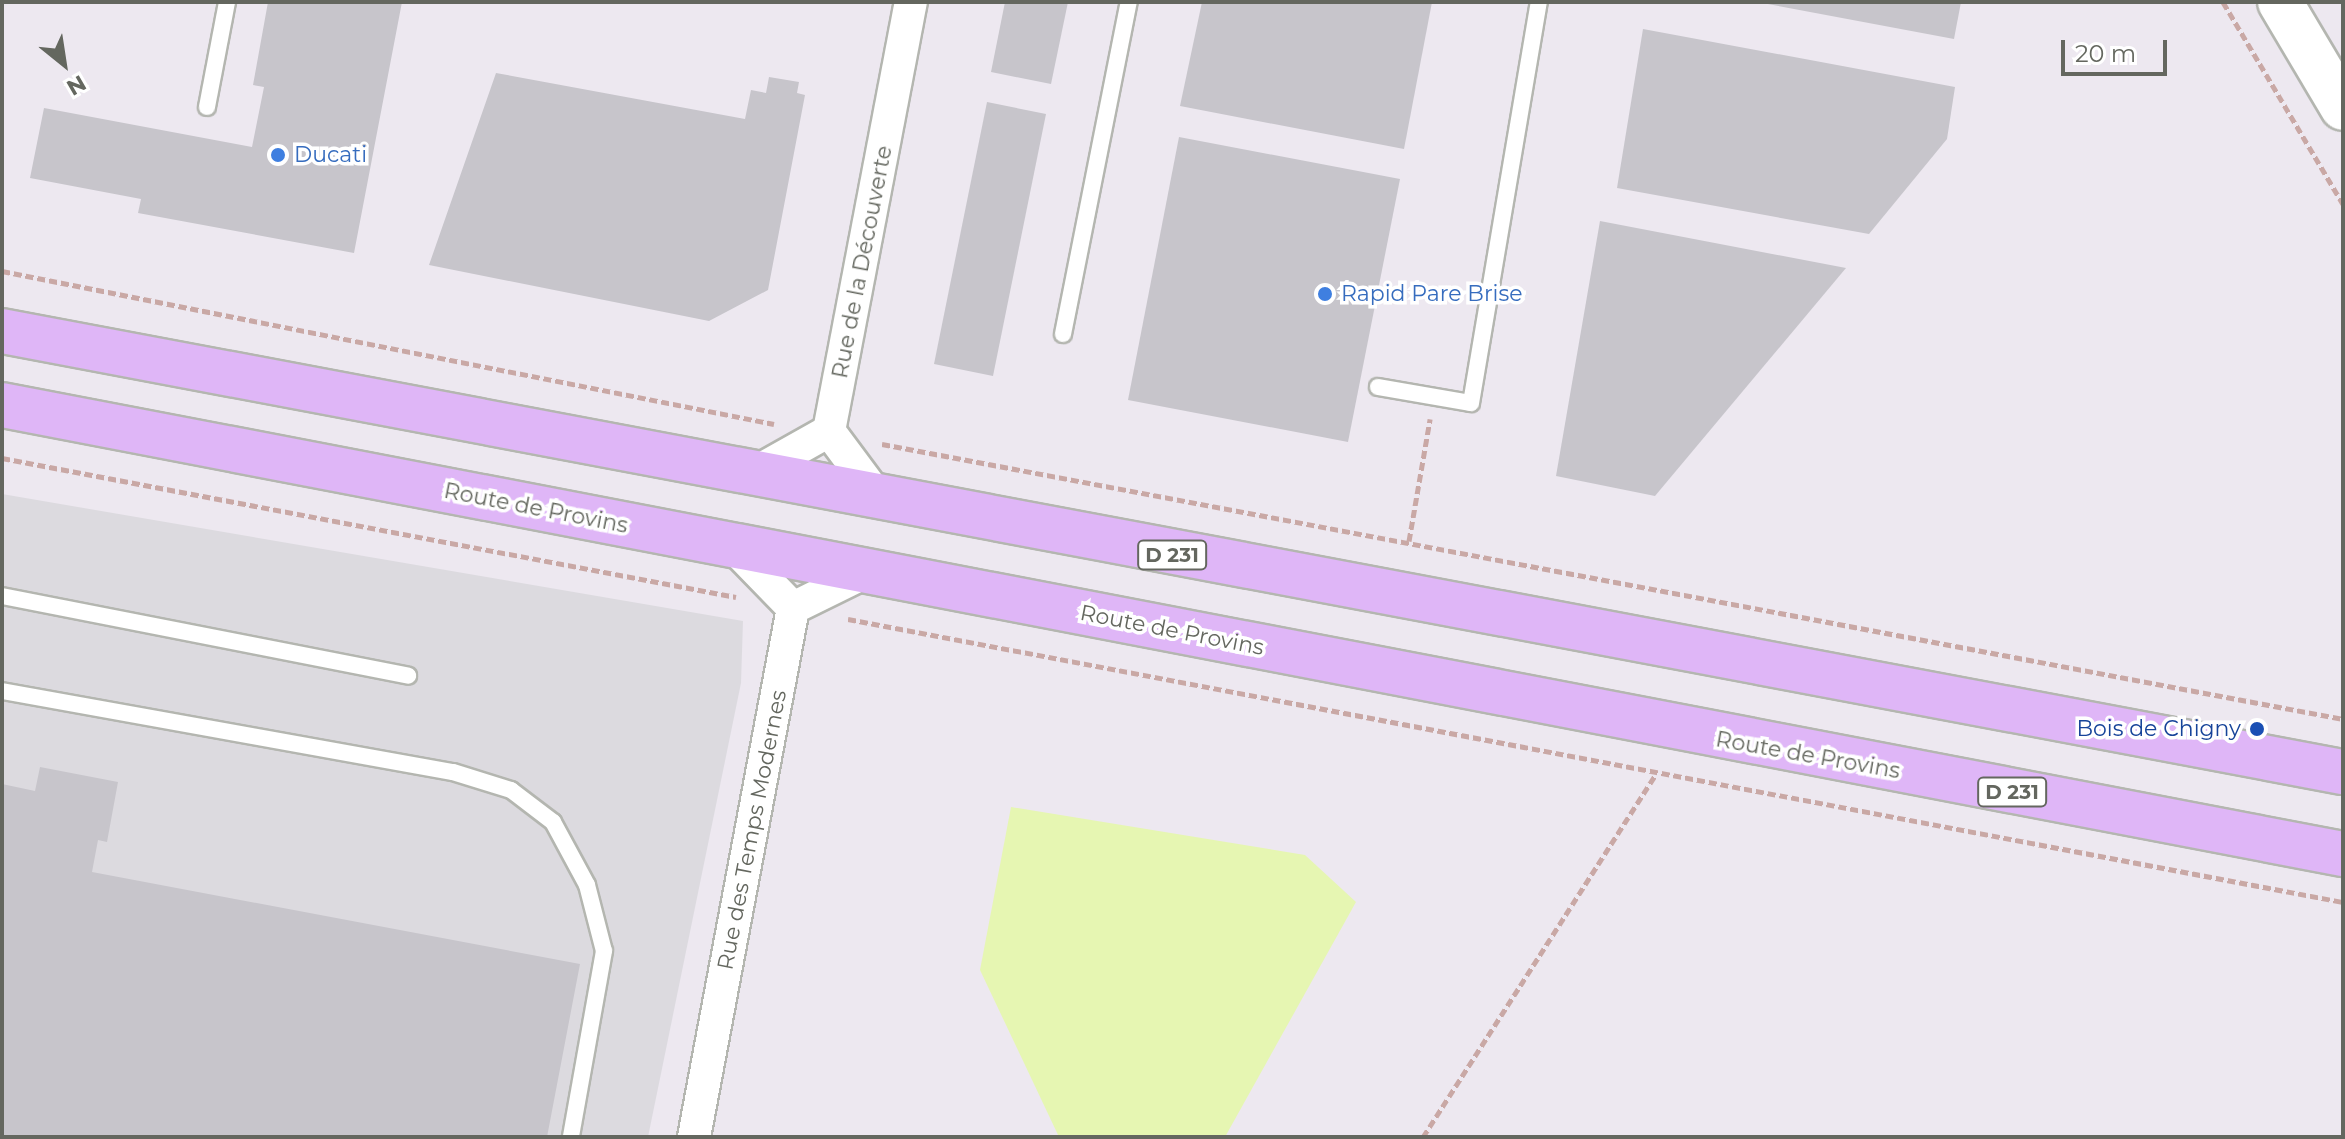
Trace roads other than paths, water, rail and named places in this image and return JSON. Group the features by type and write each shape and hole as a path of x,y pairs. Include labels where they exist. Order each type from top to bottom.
{"main road":[{"path":"2280,2 2343,108"},
{"name":"D 231","path":"2,331 748,476 2343,772"},
{"name":"Route de Provins","path":"2,405 2343,854"}],"street":[{"name":"Rue de la Découverte","path":"829,431 911,2"},
{"path":"748,476 829,431 881,501"},
{"path":"731,544 793,608 870,570"},
{"name":"Rue des Temps Modernes","path":"694,1137 793,608"}],"lane":[{"path":"207,107 227,2"},
{"path":"1063,334 1129,2"},
{"path":"1378,387 1471,403 1539,2"},
{"path":"2,596 408,676"},
{"path":"2,691 453,772 511,790 553,822 587,885 604,951 571,1137"}],"place":[{"name":"Ducati","path":"278,155"},
{"name":"Rapid Pare Brise","path":"1325,294"},
{"name":"Bois de Chigny","path":"2257,729"}]}
